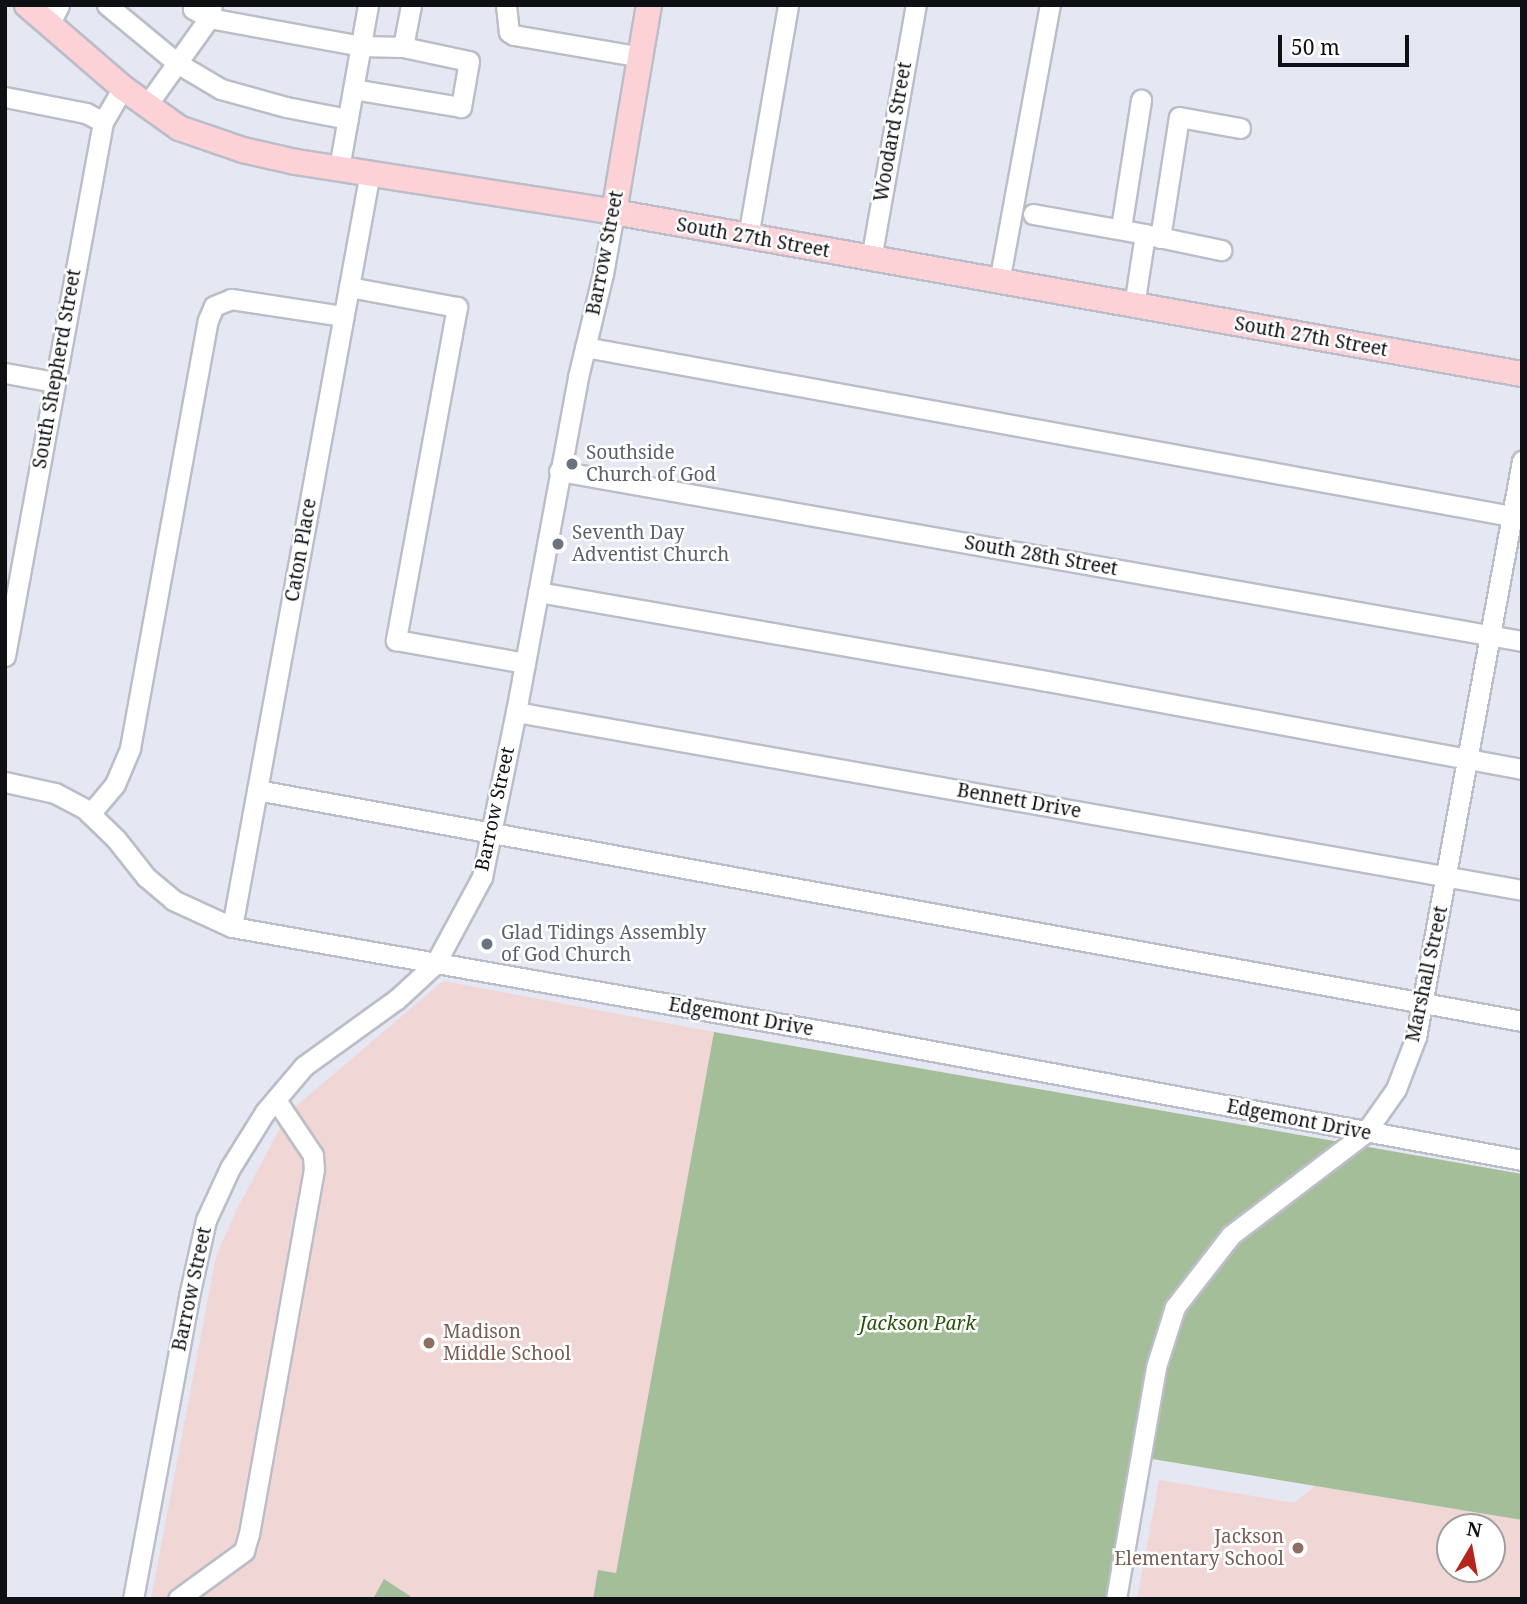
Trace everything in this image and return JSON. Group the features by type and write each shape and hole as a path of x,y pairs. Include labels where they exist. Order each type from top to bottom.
{"main road":[{"name":"South 27th Street","path":"27,5 54,14 123,88 179,128 243,150 614,212 1522,374"},
{"name":"Barrow Street","path":"614,212 649,5"}],"street":[{"path":"194,5 193,9 361,46 403,47 469,61 461,107 353,89"},
{"path":"403,47 411,5"},
{"path":"506,5 509,32 514,35 640,57"},
{"path":"748,237 788,5"},
{"name":"Woodard Street","path":"871,259 916,5"},
{"path":"999,282 1050,5"},
{"path":"108,6 177,63 221,89 286,107 348,119"},
{"path":"339,168 361,46 364,6"},
{"path":"147,105 210,12"},
{"name":"South Shepherd Street","path":"5,656 103,122 123,88"},
{"path":"5,97 86,113 103,122"},
{"path":"1121,228 1141,100"},
{"path":"1134,306 1178,117 1240,128"},
{"name":"Caton Place","path":"232,927 370,172"},
{"name":"Barrow Street","path":"133,1599 189,1296 206,1220 230,1168 276,1100 304,1066 397,999 435,964 482,877 516,712 559,471 614,212"},
{"path":"1033,214 1121,228 1221,250"},
{"path":"349,287 457,307 396,640 525,663"},
{"path":"90,814 115,784 130,748 208,320 214,306 231,299 344,316"},
{"path":"585,347 1517,517"},
{"path":"5,373 55,382"},
{"name":"Marshall Street","path":"1116,1599 1156,1367 1175,1307 1231,1235 1365,1133 1396,1089 1416,1037 1517,517 1522,461"},
{"name":"South 28th Street","path":"559,471 1522,641"},
{"path":"538,592 1047,681 1522,769"},
{"name":"Bennett Drive","path":"516,712 1522,890"},
{"name":"Edgemont Drive","path":"5,782 55,793 90,814 116,839 146,877 173,900 232,927 862,1038 1522,1160"},
{"path":"257,790 1522,1021"},
{"path":"178,1599 244,1551 249,1534 314,1170 313,1155 276,1100"}],"shaded area":[{"name":"Madison Middle School","path":"443,981 714,1032 616,1573 598,1570 593,1599 151,1599 216,1256 237,1209 288,1113"},
{"name":"Jackson Elementary School","path":"1159,1480 1294,1503 1315,1486 1479,1513 1436,1513 1436,1583 1506,1583 1506,1517 1522,1520 1522,1599 1137,1599"}],"green space":[{"name":"Jackson Park","path":"714,1032 1522,1174 1522,1520 1506,1517 1506,1513 1480,1513 1134,1456 1105,1599 593,1599 598,1570 616,1573"},
{"path":"384,1579 410,1596 412,1599 373,1599"}],"place":[{"name":"Southside Church of God","path":"572,464"},
{"name":"Seventh Day Adventist Church","path":"558,544"},
{"name":"Glad Tidings Assembly of God Church","path":"487,944"},
{"name":"Madison Middle School","path":"429,1343"},
{"name":"Jackson Elementary School","path":"1298,1548"}]}
